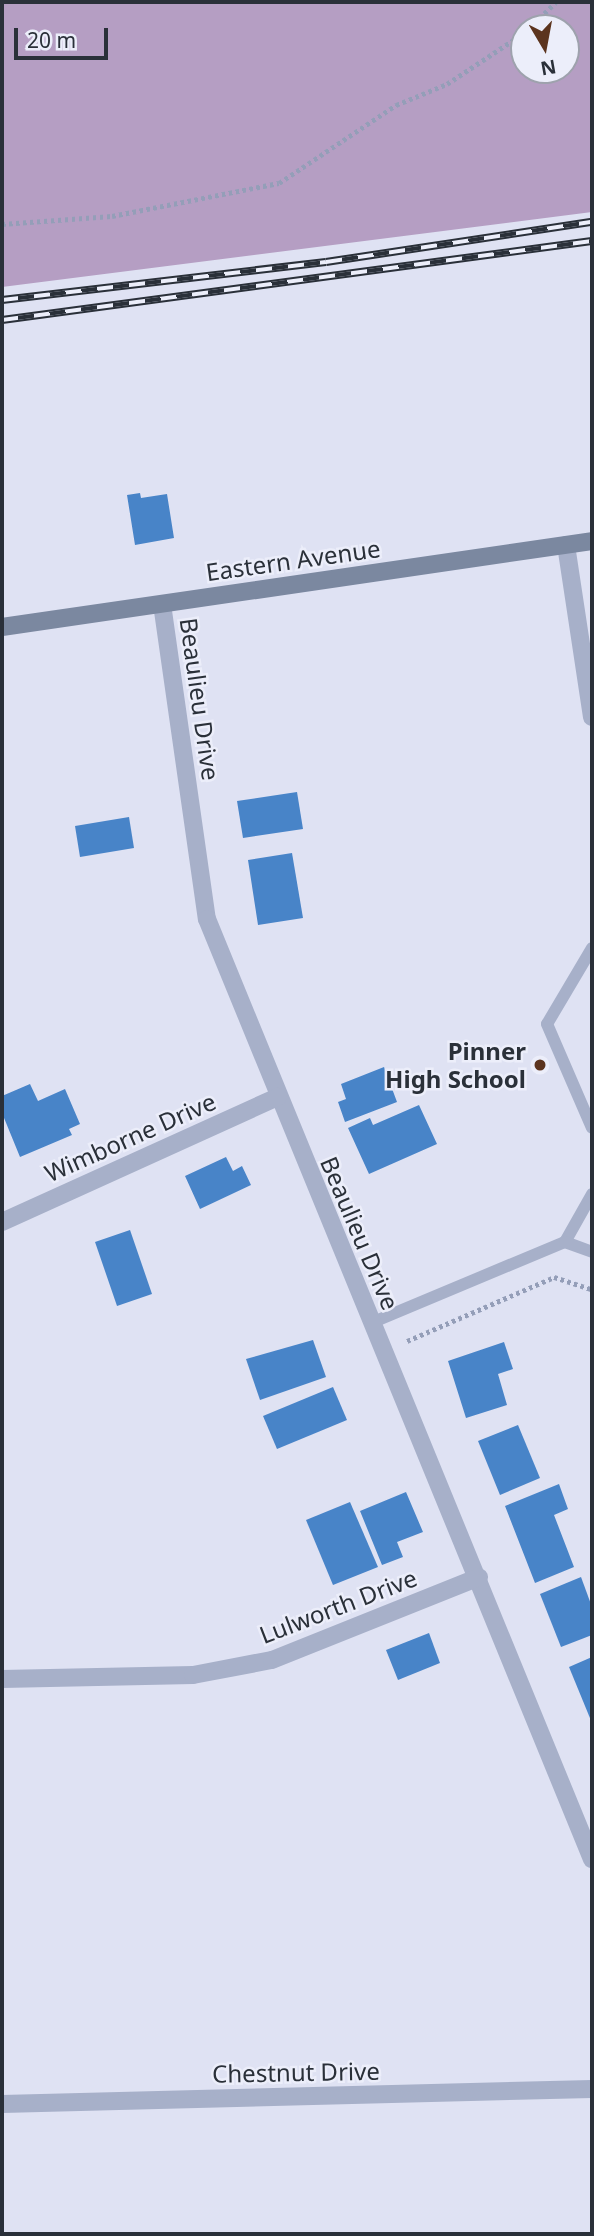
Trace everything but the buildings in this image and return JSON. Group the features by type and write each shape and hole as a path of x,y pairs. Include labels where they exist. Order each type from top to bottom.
{"street":[{"name":"Eastern Avenue","path":"2,627 592,541"},
{"path":"566,545 592,717"},
{"name":"Beaulieu Drive","path":"162,604 207,919 371,1323 479,1577 592,1859"},
{"name":"Wimborne Drive","path":"2,1222 278,1097"},
{"name":"Lulworth Drive","path":"2,1679 193,1675 272,1660 479,1577"},
{"name":"Chestnut Drive","path":"2,2104 592,2089"}],"lane":[{"path":"592,948 547,1024 592,1128"},
{"path":"371,1323 565,1242 592,1194"},
{"path":"565,1242 592,1252"}],"path":[{"path":"2,224 112,216 279,183 397,105 447,84 510,42"},
{"path":"383,1351 554,1277 592,1289"}],"shaded area":[{"path":"2,2 592,2 592,212 2,287"}],"railway":[{"path":"2,300 326,262 592,222"},
{"path":"2,320 592,241"}],"place":[{"name":"Pinner High School","path":"540,1065"}]}
